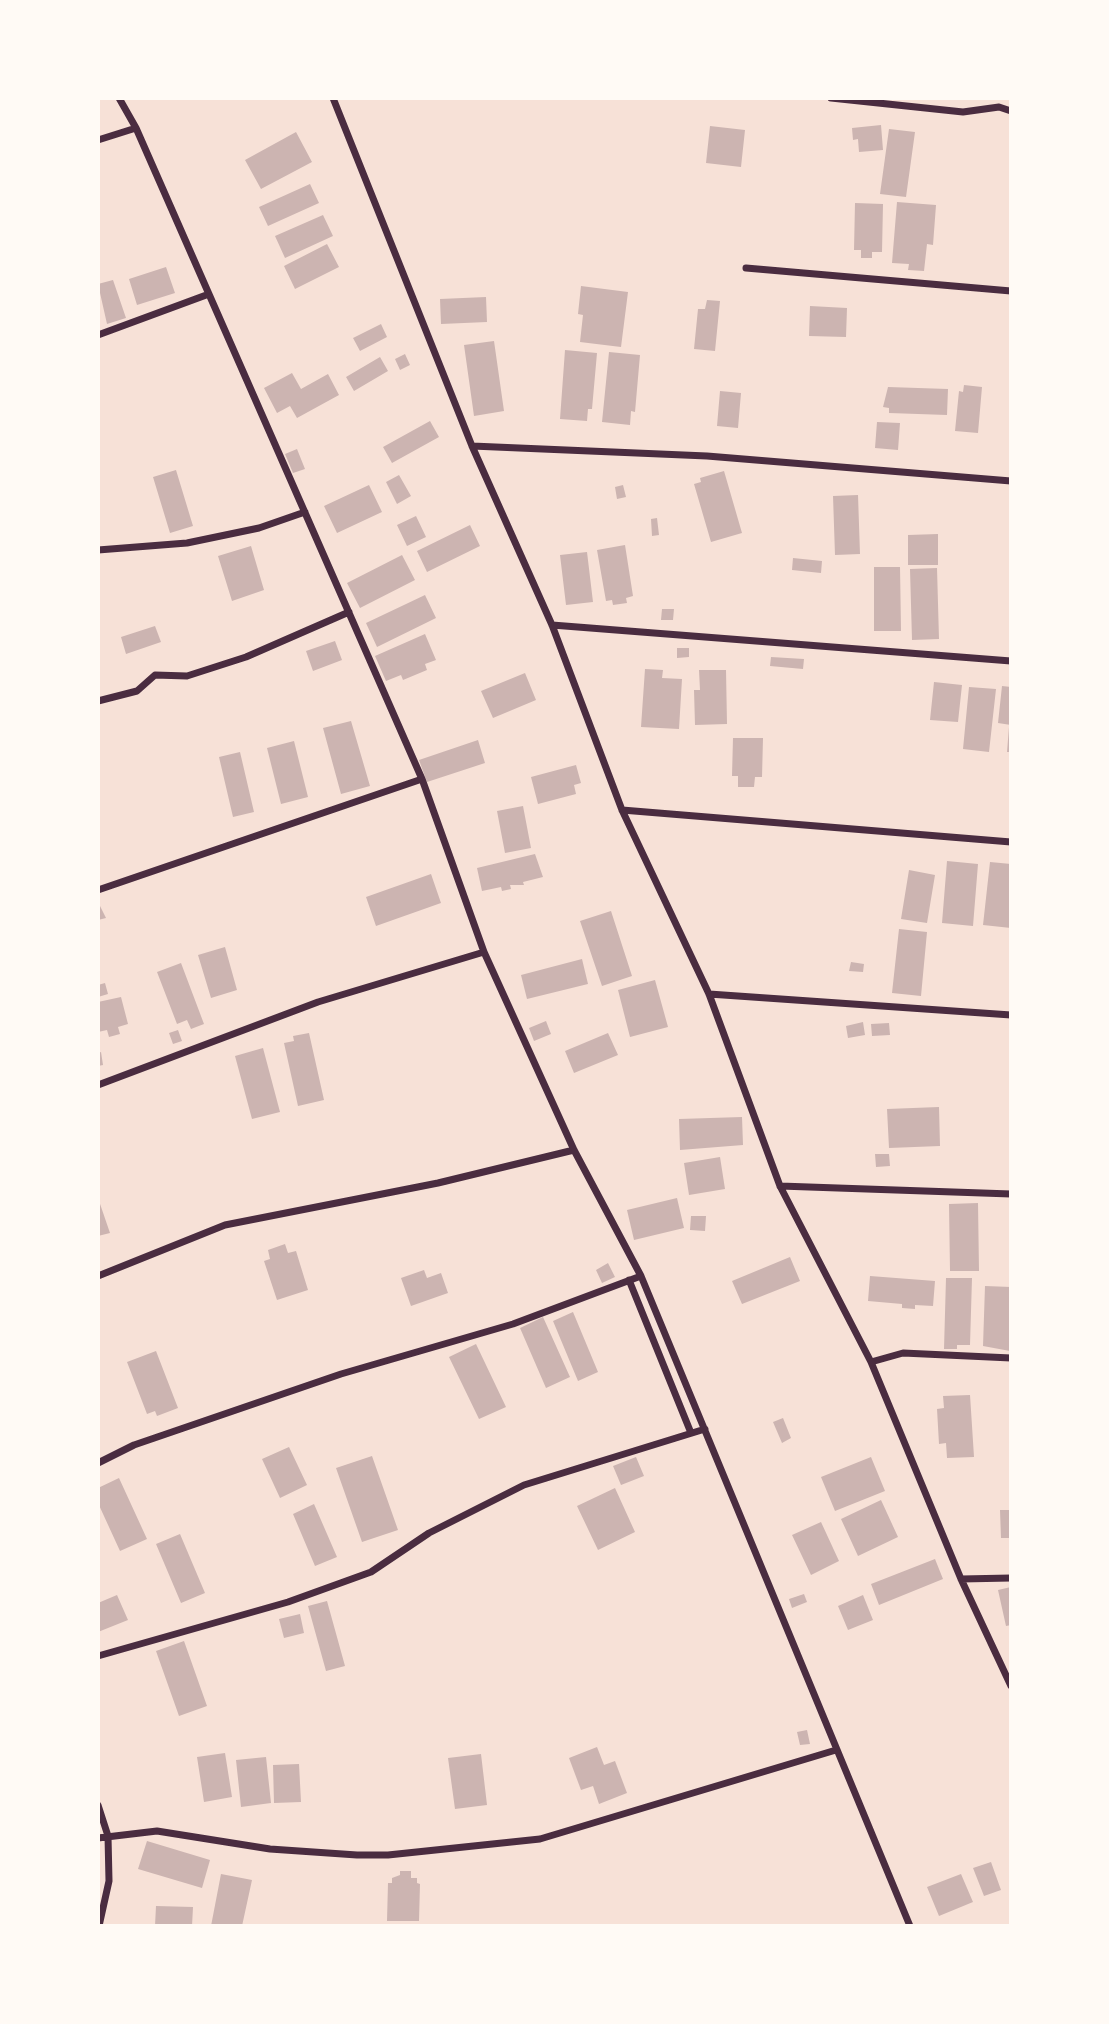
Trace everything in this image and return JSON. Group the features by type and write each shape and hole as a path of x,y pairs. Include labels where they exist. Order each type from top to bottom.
{"street":[{"path":"119,98 136,128 422,779 484,952 575,1150 641,1276 836,1750 853,1782 910,1926"},
{"path":"333,98 472,446 552,625 622,810 709,995 780,1186 872,1362 961,1579 1011,1686"},
{"path":"831,98 963,112 999,107 1011,111"},
{"path":"98,139 136,128"},
{"path":"746,268 1011,291"},
{"path":"98,335 209,294"},
{"path":"472,446 707,456 1011,481"},
{"path":"98,550 187,543 259,528 304,512"},
{"path":"98,701 137,691 155,675 187,676 246,657 348,612"},
{"path":"552,625 1011,661"},
{"path":"98,890 422,779"},
{"path":"622,810 1011,842"},
{"path":"98,1085 318,1002 484,952"},
{"path":"709,995 1011,1015"},
{"path":"98,1276 225,1225 438,1183 575,1150"},
{"path":"780,1186 1011,1194"},
{"path":"98,1463 134,1445 328,1378 513,1324 641,1276"},
{"path":"629,1280 691,1433"},
{"path":"872,1362 903,1353 1011,1358"},
{"path":"98,1656 288,1602 371,1572 429,1533 524,1486 705,1429"},
{"path":"961,1579 1011,1578"},
{"path":"98,1838 157,1831 270,1849 357,1855 388,1855 540,1839 836,1750"},
{"path":"98,1805 108,1836 110,1881 99,1926"}],"building":[{"path":"881,125 883,150 859,152 858,139 853,140 852,128"},
{"path":"710,126 745,130 741,167 706,163"},
{"path":"889,129 915,132 906,197 880,194"},
{"path":"296,132 312,162 261,189 245,160"},
{"path":"310,184 319,203 268,226 259,207"},
{"path":"897,202 936,205 933,245 927,244 924,271 908,270 909,264 892,263"},
{"path":"855,203 883,204 882,252 872,252 872,258 861,258 861,250 854,250"},
{"path":"323,215 333,236 285,258 275,236"},
{"path":"327,244 339,267 295,289 284,266"},
{"path":"166,267 175,293 137,305 129,279"},
{"path":"113,280 126,318 107,324 98,284"},
{"path":"581,286 628,292 621,347 580,342 583,315 578,314"},
{"path":"486,297 487,322 441,324 440,299"},
{"path":"707,300 720,301 715,351 694,349 698,309 705,309"},
{"path":"810,306 847,308 846,337 809,336"},
{"path":"381,324 387,337 360,351 353,338"},
{"path":"494,341 504,411 474,416 464,345"},
{"path":"565,350 597,353 592,409 588,409 587,421 560,419"},
{"path":"609,352 640,355 635,412 631,411 630,425 602,422"},
{"path":"405,354 410,365 400,370 395,359"},
{"path":"380,357 388,371 354,391 346,377"},
{"path":"292,373 301,389 328,374 339,395 297,418 290,406 277,413 264,388"},
{"path":"964,385 982,387 978,433 955,431 959,391 963,392"},
{"path":"888,387 948,389 947,415 889,413 889,408 883,407"},
{"path":"720,391 741,393 738,428 717,426"},
{"path":"430,421 439,437 392,463 383,447"},
{"path":"877,422 900,423 898,450 875,448"},
{"path":"297,449 305,469 293,473 285,454"},
{"path":"176,470 193,526 170,533 153,477"},
{"path":"724,471 742,533 711,542 694,484 701,482 700,478"},
{"path":"399,475 411,496 397,504 386,482"},
{"path":"369,485 382,512 337,533 324,506"},
{"path":"623,485 626,497 617,499 615,487"},
{"path":"858,495 860,554 835,555 833,496"},
{"path":"416,516 426,537 407,546 397,525"},
{"path":"657,518 659,535 652,536 651,519"},
{"path":"470,525 480,546 427,572 417,551"},
{"path":"938,534 938,565 908,565 908,535"},
{"path":"625,545 633,596 626,598 627,603 613,605 612,600 606,601 597,550"},
{"path":"251,546 264,590 232,601 218,556"},
{"path":"587,552 593,602 566,605 560,555"},
{"path":"402,555 415,580 360,608 347,583"},
{"path":"793,558 822,561 821,573 792,570"},
{"path":"874,567 900,567 901,631 874,631"},
{"path":"937,568 939,639 912,640 910,569"},
{"path":"425,595 436,618 377,647 366,623"},
{"path":"662,609 674,609 673,620 661,620"},
{"path":"155,626 161,642 126,654 121,637"},
{"path":"425,634 436,660 425,664 427,670 403,680 401,675 386,681 375,656"},
{"path":"335,641 342,660 313,671 306,651"},
{"path":"677,648 689,648 689,657 677,658"},
{"path":"771,657 804,659 803,669 770,666"},
{"path":"645,669 663,670 662,678 682,679 679,729 641,727"},
{"path":"699,670 726,670 727,724 695,725 694,690 700,690"},
{"path":"525,673 536,700 493,718 481,691"},
{"path":"934,682 962,685 958,722 930,720"},
{"path":"1002,686 1011,687 1011,725 998,723"},
{"path":"969,687 996,689 989,752 963,749"},
{"path":"351,721 370,786 341,794 323,728"},
{"path":"1009,727 1011,752 1007,752"},
{"path":"733,738 763,738 762,777 755,777 754,787 738,787 738,776 732,776"},
{"path":"478,740 485,763 427,782 419,760"},
{"path":"294,741 308,797 281,804 267,748"},
{"path":"240,752 254,812 233,817 219,757"},
{"path":"576,765 581,783 574,785 576,794 538,804 531,777"},
{"path":"523,806 531,848 505,853 497,811"},
{"path":"535,854 543,877 523,882 524,885 510,885 511,889 502,891 501,887 482,891 477,868"},
{"path":"947,861 978,864 973,926 942,923"},
{"path":"990,862 1011,864 1011,928 983,925"},
{"path":"909,870 935,875 927,923 901,919"},
{"path":"431,874 441,903 376,926 366,897"},
{"path":"98,902 106,918 98,920"},
{"path":"611,911 632,976 602,986 580,921"},
{"path":"899,929 927,932 921,996 892,993"},
{"path":"225,947 237,990 211,998 198,955"},
{"path":"582,959 588,984 527,999 521,975"},
{"path":"851,962 864,964 863,972 849,971"},
{"path":"181,963 204,1024 191,1029 187,1020 177,1024 157,972"},
{"path":"655,980 668,1027 630,1037 618,990"},
{"path":"105,983 108,994 98,997 98,985"},
{"path":"121,997 128,1024 118,1027 120,1034 109,1037 107,1030 98,1032 98,1002"},
{"path":"546,1021 551,1034 534,1041 529,1028"},
{"path":"863,1022 865,1035 848,1038 846,1026"},
{"path":"889,1023 890,1035 872,1036 871,1024"},
{"path":"178,1030 182,1041 173,1044 169,1033"},
{"path":"309,1033 324,1100 298,1106 284,1043 294,1041 293,1036"},
{"path":"608,1033 618,1055 574,1073 565,1051"},
{"path":"263,1048 280,1112 252,1119 235,1056"},
{"path":"101,1052 103,1065 98,1066 98,1053"},
{"path":"939,1107 940,1146 889,1148 887,1109"},
{"path":"742,1117 743,1145 680,1150 679,1119"},
{"path":"875,1154 889,1154 890,1166 876,1167"},
{"path":"720,1157 725,1189 689,1195 684,1163"},
{"path":"98,1198 110,1233 98,1236"},
{"path":"677,1198 684,1228 634,1240 627,1210"},
{"path":"978,1203 979,1271 950,1271 949,1204"},
{"path":"691,1216 706,1216 705,1231 690,1230"},
{"path":"285,1244 288,1253 296,1251 308,1290 277,1300 264,1261 270,1259 268,1250"},
{"path":"790,1257 800,1281 742,1304 732,1281"},
{"path":"608,1263 615,1277 602,1283 596,1270"},
{"path":"424,1270 427,1278 441,1273 448,1293 411,1306 401,1278"},
{"path":"870,1276 935,1281 933,1306 915,1305 915,1309 902,1308 902,1304 868,1301"},
{"path":"946,1278 972,1278 970,1345 957,1345 957,1349 944,1349"},
{"path":"985,1286 1011,1287 1010,1351 983,1346"},
{"path":"573,1312 598,1372 578,1381 553,1321"},
{"path":"543,1317 570,1377 546,1388 520,1328"},
{"path":"476,1344 506,1407 479,1419 449,1357"},
{"path":"156,1351 178,1408 157,1416 155,1411 147,1414 127,1362"},
{"path":"970,1395 974,1457 947,1458 946,1443 939,1444 937,1409 944,1408 943,1396"},
{"path":"783,1418 791,1438 782,1443 773,1422"},
{"path":"289,1447 307,1485 280,1498 262,1459"},
{"path":"372,1456 398,1530 362,1542 336,1468"},
{"path":"636,1457 644,1476 621,1485 613,1466"},
{"path":"871,1457 885,1491 835,1511 821,1477"},
{"path":"119,1478 147,1539 120,1551 98,1503 98,1488"},
{"path":"615,1488 635,1532 598,1550 577,1506"},
{"path":"881,1500 898,1537 858,1556 841,1519"},
{"path":"314,1504 337,1557 315,1566 293,1514"},
{"path":"1000,1510 1011,1510 1011,1538 1001,1538"},
{"path":"821,1522 839,1561 811,1575 792,1535"},
{"path":"180,1534 205,1593 181,1603 156,1544"},
{"path":"935,1559 943,1579 879,1605 871,1584"},
{"path":"1011,1587 1011,1625 1006,1626 998,1590"},
{"path":"804,1594 807,1602 792,1608 789,1599"},
{"path":"117,1595 128,1620 98,1632 98,1603"},
{"path":"863,1595 873,1620 848,1630 838,1606"},
{"path":"327,1601 345,1666 326,1671 308,1606"},
{"path":"300,1614 304,1633 284,1638 279,1619"},
{"path":"184,1641 207,1706 179,1716 156,1651"},
{"path":"807,1730 810,1744 800,1745 797,1732"},
{"path":"597,1747 604,1765 615,1761 627,1793 599,1804 593,1786 581,1790 569,1758"},
{"path":"225,1753 232,1797 204,1802 197,1757"},
{"path":"481,1754 487,1805 455,1809 448,1758"},
{"path":"266,1757 271,1803 241,1807 236,1760"},
{"path":"299,1764 301,1802 274,1803 273,1765"},
{"path":"147,1841 210,1860 202,1888 138,1869"},
{"path":"991,1862 1001,1890 984,1896 973,1868"},
{"path":"400,1871 411,1871 411,1878 417,1878 417,1883 420,1884 419,1921 387,1921 388,1883 392,1883 392,1878 400,1875"},
{"path":"221,1874 252,1880 242,1926 211,1926"},
{"path":"961,1874 973,1902 939,1916 927,1887"},
{"path":"156,1906 193,1907 192,1926 155,1926"}]}
